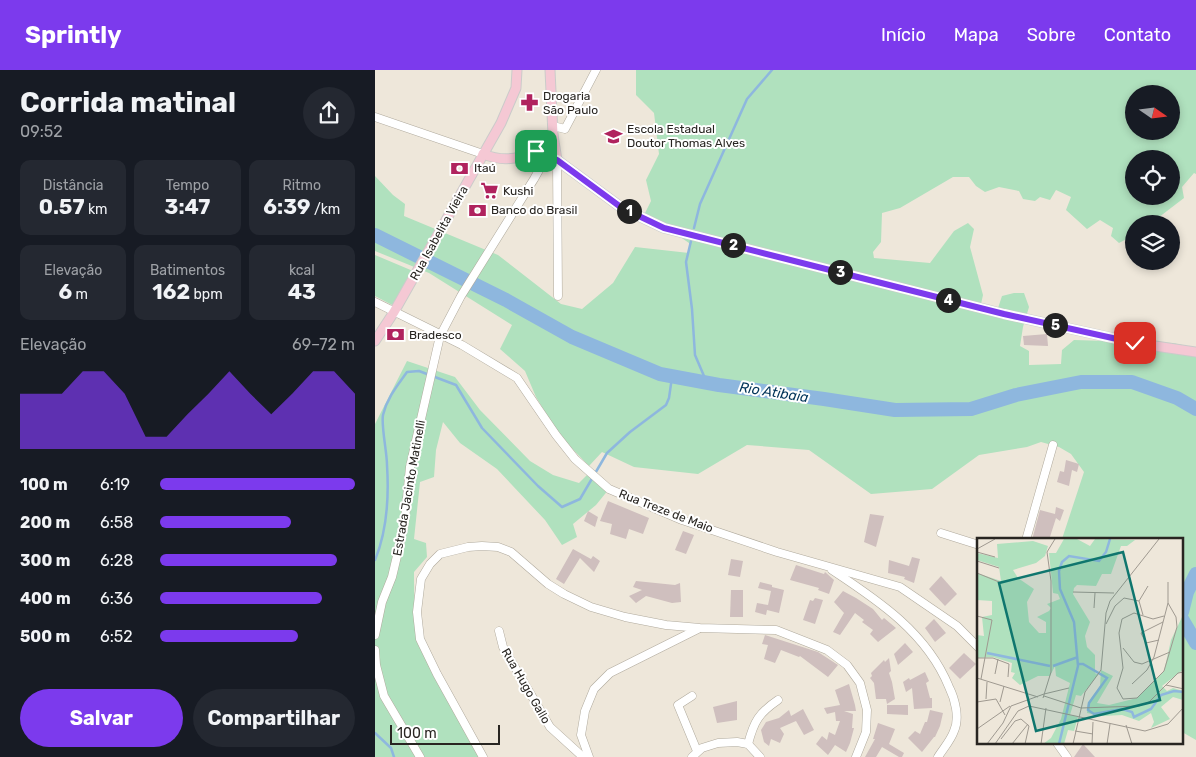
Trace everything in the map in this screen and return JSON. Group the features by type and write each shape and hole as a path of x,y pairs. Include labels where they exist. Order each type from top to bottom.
{"main road":[{"name":"Rua Isabelita Vieira","path":"375,341 394,312 501,123 516,88 517,70"},
{"path":"550,70 553,131 557,160"},
{"path":"483,154 494,159 504,160 536,151 553,131"},
{"path":"536,151 557,160 622,208 664,228 1004,314 1135,343 1196,352"}],"street":[{"path":"553,131 565,129 596,70"},
{"path":"375,117 483,154"},
{"name":"Estrada Jacinto Matinelli","path":"375,634 382,602 392,577 397,556 405,519 410,467 440,336 461,296 547,156"},
{"path":"557,160 557,296"},
{"name":"Rua Treze de Maio","path":"375,302 469,349 517,378 555,435 575,459 609,489 682,520 777,552 900,587 957,626 977,646"},
{"path":"1026,538 1053,445"},
{"path":"941,533 977,544"},
{"path":"483,757 420,639 417,612 421,580 430,564 440,554 468,547 483,546 498,547 511,552 548,584 564,594 591,607 625,618 666,625 700,628 776,630 827,650 847,665 860,683 867,710 866,732 856,757"},
{"path":"825,565 882,604 901,620 925,645 944,674 956,702 955,730 938,757"},
{"path":"589,757 581,735 585,710 594,689 610,673 700,628"},
{"name":"Rua Hugo Gallo","path":"499,631 503,647 550,727 583,757"},
{"path":"375,650 376,665 383,696 420,757"},
{"path":"692,696 678,705 695,754 718,742 737,742 748,744 760,757"},
{"path":"748,744 756,720 764,710 778,700"},
{"path":"566,741 576,739 581,735"},
{"path":"1058,744 1067,757"}],"green space":[{"path":"636,70 1196,70 1196,174 1194,173 1182,187 1184,198 1180,201 1180,150 1125,150 1125,205 1175,205 1162,215 1125,215 1125,240 1119,243 1111,236 1113,228 1100,220 1087,229 1066,210 1071,197 1056,190 1050,200 1040,197 1035,201 1023,199 1019,191 999,187 985,192 976,186 969,177 953,177 900,208 882,213 881,242 873,252 874,258 930,263 954,231 968,223 974,229 970,247 983,295 981,304 998,308 1002,296 1024,293 1029,307 1020,346 1029,351 1029,365 1061,364 1062,350 1074,340 1173,343 1196,348 1196,740 1183,733 1183,538 1062,538 1084,472 1071,454 1059,447 1041,442 1027,447 979,455 932,489 871,494 809,450 747,445 698,474 634,467 602,452 589,466 559,435 536,397 525,371 500,349 512,325 429,273 375,251 375,176 393,195 405,204 404,216 498,255 561,304 582,309 613,283 635,247 689,253 689,243 645,213 651,201 646,180 659,154 654,113 636,95"},
{"path":"375,255 413,271 394,306 375,296"},
{"path":"407,361 455,377 480,410 530,461 553,475 579,483 587,475 609,489 596,505 573,524 577,537 562,545 545,520 497,469 460,443 443,422 436,450 434,477 420,482 414,539 426,543 427,557 414,572 416,616 421,640 434,670 487,757 375,757 375,424"}],"building":[{"path":"1047,334 1048,346 1024,345 1023,336"},
{"path":"1066,460 1079,464 1077,472 1072,470 1069,486 1057,482 1060,471 1064,472"},
{"path":"608,501 649,518 643,534 629,529 626,539 610,534 612,524 600,521"},
{"path":"1056,507 1064,510 1060,521 1056,518 1050,538 1033,538 1040,510 1055,514"},
{"path":"588,511 598,517 595,527 584,521"},
{"path":"870,514 884,516 876,547 864,542"},
{"path":"683,531 694,535 686,554 675,550"},
{"path":"573,549 591,559 593,556 600,561 594,572 580,558 564,584 556,579"},
{"path":"912,557 920,559 914,583 904,579 905,577 888,573 889,560 909,566"},
{"path":"731,559 743,561 740,577 728,575"},
{"path":"796,565 824,574 825,572 834,580 829,594 818,590 819,588 790,580"},
{"path":"941,576 957,594 945,606 929,589"},
{"path":"636,581 675,585 680,583 681,602 672,603 646,596 636,603 629,596 642,590 633,587"},
{"path":"760,582 784,590 779,613 767,610 766,615 755,612 757,603 768,605 771,591 758,588"},
{"path":"731,590 743,590 743,617 730,617"},
{"path":"843,591 873,609 882,620 884,618 896,628 878,642 870,634 873,630 862,622 864,620 855,613 840,635 833,632 844,613 834,602"},
{"path":"815,598 823,600 815,624 803,620 810,600 813,601"},
{"path":"934,619 946,633 935,642 925,628"},
{"path":"765,635 818,652 838,665 828,677 800,656 781,650 775,663 764,659 768,645 762,644"},
{"path":"905,643 913,652 898,665 894,654"},
{"path":"964,653 976,664 960,679 949,668"},
{"path":"889,658 891,671 889,673 895,699 887,704 886,699 876,699 874,683 870,678 872,676 871,673 884,660 885,662"},
{"path":"925,672 929,681 926,683 930,698 932,698 932,708 914,709 912,688 906,692 903,682"},
{"path":"849,684 856,711 844,711 853,714 852,728 854,728 850,743 846,752 835,745 828,755 816,744 822,736 827,740 829,732 835,735 840,721 836,721 835,712 827,714 824,708 840,705 835,690"},
{"path":"737,701 737,720 717,723 713,707"},
{"path":"887,705 908,705 908,715 887,714"},
{"path":"803,709 814,730 804,735 796,721 780,728 784,734 780,743 771,739 769,746 764,742 761,730 766,722 779,718 789,710 791,716"},
{"path":"930,710 943,713 935,737 922,752 908,738 915,731 920,734 925,722 927,722"},
{"path":"878,723 895,729 889,744 904,753 902,757 882,747 876,757 865,757 875,739 873,739"},
{"path":"1083,744 1095,757 1074,757"}],"waterway":[{"path":"694,228 700,204 747,99 772,70"},
{"name":"Rio Atibaia","path":"375,235 506,300 572,337 660,374 719,385 895,410 971,409 1016,395 1081,382 1132,382 1177,398 1196,409"},
{"path":"691,241 686,262 695,355 707,383"},
{"path":"375,560 385,525 387,501 388,477 383,415 396,387 407,372 419,371 456,385 482,428 538,486 562,507 580,499 607,453 630,432 666,405 672,377"},
{"name":"Rio Atibaia","path":"1183,608 1187,592 1196,574"},
{"name":"Rio Atibaia","path":"1183,621 1196,643"},
{"path":"375,733 391,748 394,757"}],"place":[{"name":"Drogaria São Paulo","path":"529,103"},
{"name":"Escola Estadual Doutor Thomas Alves","path":"613,136"},
{"name":"Itaú","path":"460,168"},
{"name":"Kushi","path":"489,191"},
{"name":"Banco do Brasil","path":"477,210"},
{"name":"Bradesco","path":"395,335"}],"route":[{"path":"536,151 557,160 622,208 664,228 1004,314 1135,343"}]}
